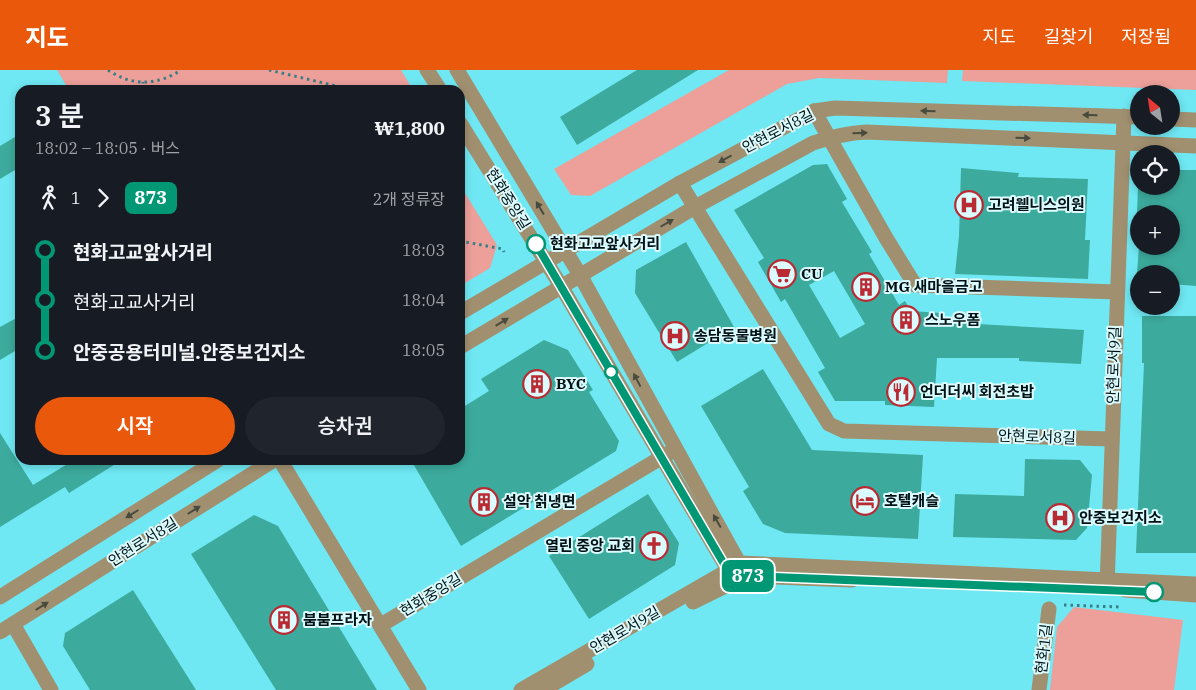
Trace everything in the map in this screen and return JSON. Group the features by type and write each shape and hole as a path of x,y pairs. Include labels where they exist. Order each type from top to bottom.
{"street":[{"path":"427,70 437,85"},
{"path":"457,70 580,275 675,449 738,573 1107,584 1196,584"},
{"name":"안현로서8길","path":"465,310 680,183 814,111 835,108 1130,117"},
{"path":"814,111 828,138"},
{"path":"1180,119 1196,120"},
{"name":"안현로서9길","path":"1107,584 1111,439 1124,142 1130,123"},
{"name":"현화중앙길","path":"465,131 562,286 661,458 738,573"},
{"name":"안현로서8길","path":"465,344 695,207 814,143 846,133 866,132 1196,146"},
{"name":"안현로서8길","path":"828,138 915,285 1117,292"},
{"path":"680,183 695,207"},
{"name":"안현로서8길","path":"695,207 829,424 844,432 1111,439"},
{"path":"661,458 675,449"},
{"name":"현화중앙길","path":"381,625 661,458"},
{"name":"안현로서8길","path":"0,598 210,465"},
{"name":"안현로서8길","path":"51,690 7,628 266,465"},
{"path":"283,465 419,690"},
{"name":"안현로서9길","path":"521,690 738,573"},
{"name":"안현로서9길","path":"543,690 738,573"},
{"path":"1107,584 1196,595"},
{"name":"현화1길","path":"1039,690 1049,609"}],"path":[{"path":"108,70 118,77 143,82 161,81 181,70"},
{"path":"269,70 332,85"},
{"path":"465,242 503,249 504,252"}],"shaded area":[{"path":"57,70 401,70 410,85 66,85"},
{"path":"729,70 948,70 947,83 819,78 787,84 590,196 571,195 554,169"},
{"path":"963,70 1196,70 1196,90 1180,89 1180,85 1130,85 1130,87 962,81"},
{"path":"465,193 497,245 490,268 465,283"},
{"path":"1074,607 1183,620 1174,690 1050,690 1057,627"}],"building":[{"path":"637,70 698,70 577,145 560,117"},
{"path":"15,137 15,170 0,179 0,146"},
{"path":"827,164 847,199 842,202 872,252 869,254 899,305 905,301 911,311 941,313 940,322 1084,330 1081,364 1019,361 1019,358 937,358 934,407 885,405 885,401 835,401 818,372 825,368 785,299 781,302 758,262 764,258 734,210 813,165","holes":["834,271 865,324 840,338 809,285"]},
{"path":"961,168 1019,173 1018,177 1088,179 1085,240 1090,240 1088,279 955,274 959,236"},
{"path":"1180,170 1196,170 1196,286 1180,285 1180,265 1138,265 1138,255 1180,255 1180,205 1137,205 1138,195 1180,195"},
{"path":"686,242 734,327 677,362 635,293 636,270"},
{"path":"1142,316 1196,316 1196,553 1136,553 1144,363 1142,363"},
{"path":"15,319 15,351 0,360 0,327"},
{"path":"544,340 568,350 593,390 589,392 619,441 616,451 461,546 414,465 465,465 465,406 489,391 481,379"},
{"path":"763,369 812,450 923,455 918,539 785,533 763,524 743,491 749,487 701,406"},
{"path":"0,433 15,457 15,465 20,465 33,485 66,465 114,465 69,493 65,487 0,527"},
{"path":"1025,459 1080,460 1092,475 1087,528 1076,540 953,537 955,494 1024,496"},
{"path":"648,494 679,543 675,565 589,619 549,556"},
{"name":"붐붐프라자","path":"254,515 278,526 377,690 276,690 191,554"},
{"path":"133,590 196,690 90,690 63,646 65,633"}],"bus line":[{"name":"873","path":"536,244 734,581 746,576 1154,592"}],"place":[{"name":"고려웰니스의원","path":"969,205"},
{"name":"현화고교앞사거리","path":"536,244"},
{"name":"CU","path":"782,274"},
{"name":"MG 새마을금고","path":"866,287"},
{"name":"스노우폼","path":"906,320"},
{"name":"송담동물병원","path":"675,336"},
{"name":"BYC","path":"537,384"},
{"name":"언더더씨 회전초밥","path":"901,392"},
{"name":"호텔캐슬","path":"865,501"},
{"name":"설악 칡냉면","path":"484,502"},
{"name":"안중보건지소","path":"1060,518"},
{"name":"열린 중앙 교회","path":"654,546"},
{"name":"붐붐프라자","path":"284,620"}]}
